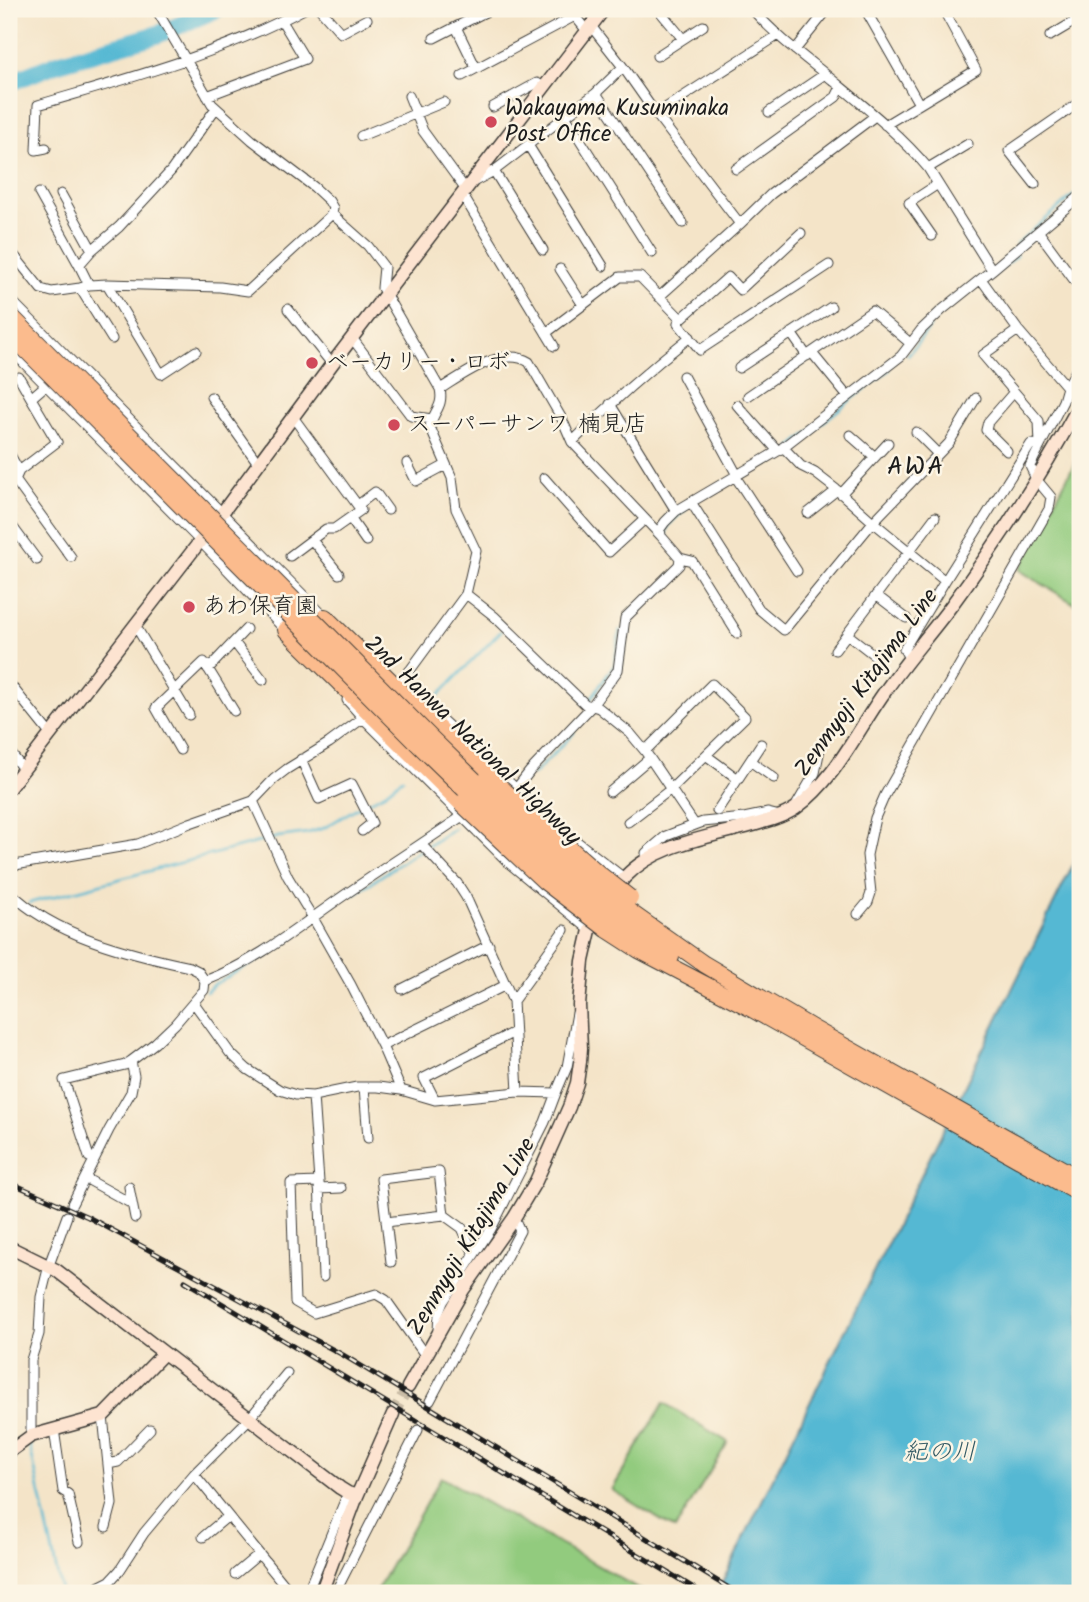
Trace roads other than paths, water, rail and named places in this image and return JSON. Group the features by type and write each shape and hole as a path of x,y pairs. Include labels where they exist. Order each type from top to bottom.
{"highway":[{"name":"2nd Hanwa National Highway","path":"9,313 451,757 619,913"},
{"name":"2nd Hanwa National Highway","path":"9,333 421,747 536,855 663,944 704,964 1080,1179"},
{"path":"325,617 488,776 598,873 619,913"},
{"path":"286,631 461,810 544,881 619,913 750,1008 1080,1194"}],"street":[{"path":"9,249 41,289 51,292 107,284 220,287 248,291 332,214 333,208 329,201 314,187 252,140 216,108 156,9"},
{"path":"46,148 36,150 38,105 186,61 282,21 304,9"},
{"path":"320,9 341,33 367,19"},
{"path":"434,38 477,12 491,9"},
{"path":"9,788 222,513 332,364 604,9"},
{"path":"658,9 683,39"},
{"path":"752,9 778,36 916,153 928,167 992,270"},
{"path":"795,50 828,9"},
{"path":"866,9 919,104"},
{"path":"1050,36 1079,21 1065,9"},
{"path":"885,125 976,70 946,10"},
{"path":"462,76 572,12 623,67 740,224"},
{"path":"207,96 305,59 282,21"},
{"path":"657,56 703,26"},
{"path":"456,27 476,68"},
{"path":"656,114 778,36"},
{"path":"466,189 494,171 596,93 623,67"},
{"path":"769,112 825,74"},
{"path":"493,107 537,83 544,87"},
{"path":"736,169 836,97 841,87"},
{"path":"596,93 683,223"},
{"path":"410,96 424,131 466,189 554,346"},
{"path":"361,136 444,102"},
{"path":"1035,184 1009,151 1080,102"},
{"path":"79,265 172,171 216,108"},
{"path":"565,116 652,253"},
{"path":"659,297 771,194 875,116"},
{"path":"928,167 968,144"},
{"path":"528,145 603,266"},
{"path":"494,171 544,250"},
{"path":"932,236 909,203 938,184"},
{"path":"39,193 79,265 84,286 112,339"},
{"path":"61,194 92,250"},
{"path":"661,536 660,530 676,511 783,450 901,356 921,330 942,310 983,281 992,270 1080,196"},
{"path":"332,214 368,246 384,267 382,288 440,389 441,403 430,427 452,478 456,509 476,551 466,594 411,670 400,681"},
{"path":"1038,231 1080,288"},
{"path":"802,233 740,290 728,277 681,319 678,323 700,350 829,265"},
{"path":"560,269 583,305"},
{"path":"547,333 620,277 640,277 681,319"},
{"path":"983,281 1018,330 1067,387"},
{"path":"107,284 161,374 196,351"},
{"path":"9,298 325,617 400,681 552,822 624,878"},
{"path":"739,368 831,307"},
{"path":"288,309 332,364"},
{"path":"748,396 872,311 910,344"},
{"path":"1018,330 983,355 1039,421 1040,445"},
{"path":"791,333 848,397"},
{"path":"572,442 610,404 690,337"},
{"path":"352,338 411,416 432,419"},
{"path":"9,348 200,541 286,631 363,718 461,810 510,864 590,930"},
{"path":"440,389 471,370 500,358 519,357 529,362 572,442 683,558 692,561 737,633"},
{"path":"858,914 868,902 870,893 867,855 875,818 885,795 1049,509 1051,497 1036,479 1030,466 1080,363"},
{"path":"683,376 737,477 797,571"},
{"path":"14,479 57,442 19,377"},
{"path":"31,398 46,385"},
{"path":"1007,452 986,430 988,422 1014,392"},
{"path":"211,397 258,463"},
{"path":"692,504 759,609 783,630 873,522 949,443 976,398"},
{"path":"610,404 676,511"},
{"name":"Zenmyoji Kitajima Line","path":"408,1387 463,1290 514,1218 542,1170 577,1083 581,1048 579,1005 583,961 590,930 624,878 647,860 672,847 780,816 794,809 825,779 842,759 883,693 951,605 1003,531 1080,404"},
{"path":"737,405 801,466 815,473 839,492 945,581"},
{"path":"290,556 326,529 334,529 361,510 293,417"},
{"path":"916,432 938,454"},
{"path":"850,435 875,457"},
{"path":"808,513 839,492 888,443"},
{"path":"909,658 904,649 945,581 1031,444 1040,445"},
{"path":"9,453 14,479 71,557"},
{"path":"407,463 416,481 446,465"},
{"path":"544,478 609,552 645,519"},
{"path":"358,505 375,492 388,510"},
{"path":"835,650 935,517"},
{"path":"350,518 366,541"},
{"path":"9,522 37,559"},
{"path":"312,540 339,574"},
{"path":"205,981 272,947 424,847 461,810 516,789 618,670 625,618 683,558"},
{"path":"466,594 494,616 588,705 599,708 630,733 695,825"},
{"path":"876,595 906,618"},
{"path":"135,625 190,715"},
{"path":"208,669 246,629"},
{"path":"847,634 878,658"},
{"path":"233,642 263,680"},
{"path":"180,750 156,708 204,663 234,711"},
{"path":"9,683 50,734"},
{"path":"610,792 648,755 712,684 746,717 671,789 628,822"},
{"path":"9,866 138,844 253,801 274,779 363,718"},
{"path":"717,811 761,744"},
{"path":"794,809 815,772 820,749"},
{"path":"9,751 23,769"},
{"path":"707,756 738,779"},
{"path":"302,759 319,799 352,784 372,823 362,831"},
{"path":"750,761 774,778"},
{"path":"253,801 288,877 351,985 401,1090"},
{"path":"647,860 646,853 666,836 703,822 768,813 780,816"},
{"path":"424,847 457,883 466,897 513,1002 518,1092"},
{"path":"9,891 45,919 98,943 190,967 198,971 205,981 204,990 195,1004 162,1037 131,1061 125,1065 64,1080 92,1159"},
{"path":"513,1002 564,930"},
{"path":"402,989 489,945"},
{"path":"382,1046 506,985"},
{"path":"195,1004 230,1053 247,1069 280,1090 296,1096 313,1096 364,1087 401,1090 435,1100 518,1092 556,1093"},
{"path":"438,1333 439,1312 443,1302 491,1229 545,1122 567,1067 579,1005"},
{"path":"435,1100 424,1078 514,1032"},
{"path":"72,1204 92,1159 131,1092 134,1076 131,1061"},
{"path":"364,1087 368,1138"},
{"path":"313,1096 323,1277"},
{"path":"391,1262 381,1179 439,1172 444,1214 461,1228 474,1254"},
{"path":"85,1178 132,1204"},
{"path":"341,1188 291,1183 295,1302 314,1312 376,1294 382,1296 425,1355"},
{"path":"129,1187 135,1218"},
{"path":"386,1222 444,1214"},
{"path":"29,1437 31,1360 39,1334 46,1264 67,1216"},
{"path":"430,1401 520,1231 514,1218"},
{"path":"9,1247 46,1264 352,1495"},
{"path":"9,1452 29,1437 103,1416 164,1353"},
{"path":"68,1593 94,1589 110,1581 144,1533 194,1474 249,1419 287,1373"},
{"path":"307,1593 393,1414"},
{"path":"103,1416 112,1504 106,1527"},
{"path":"54,1429 63,1491 68,1494 79,1542"},
{"path":"108,1464 118,1462 150,1429"},
{"path":"335,1593 418,1430"},
{"path":"194,1474 291,1593"},
{"path":"321,1593 352,1495"},
{"path":"203,1537 228,1516"},
{"path":"235,1574 259,1554"}],"water":[{"name":"紀の川","path":"1080,850 1080,1593 717,1593"}],"waterway":[{"path":"9,83 58,63 159,34 217,9"},
{"path":"1016,244 1080,190"},
{"path":"994,274 1017,256 1016,254"},
{"path":"908,355 930,327"},
{"path":"790,448 889,370"},
{"path":"667,537 667,529 685,510"},
{"path":"588,703 614,665 620,630"},
{"path":"437,697 501,631"},
{"path":"533,775 573,731"},
{"path":"366,803 382,795 403,778"},
{"path":"29,903 278,837 308,833 324,828 360,806"},
{"path":"428,846 454,828"},
{"path":"354,894 422,849"},
{"path":"9,906 19,905"},
{"path":"206,992 297,934"},
{"path":"29,1442 61,1591 59,1593"}],"tunnel":[{"path":"393,1414 408,1387"}],"railway":[{"path":"9,1182 88,1217 343,1355 737,1593"},
{"path":"185,1281 702,1593"}],"place":[{"name":"Wakayama Kusuminaka Post Office","path":"491,122"},
{"name":"ベーカリー・ロボ","path":"312,363"},
{"name":"スーパーサンワ 楠見店","path":"394,425"},
{"name":"あわ保育園","path":"189,607"}],"district":[{"name":"AWA","path":"916,467"}]}
